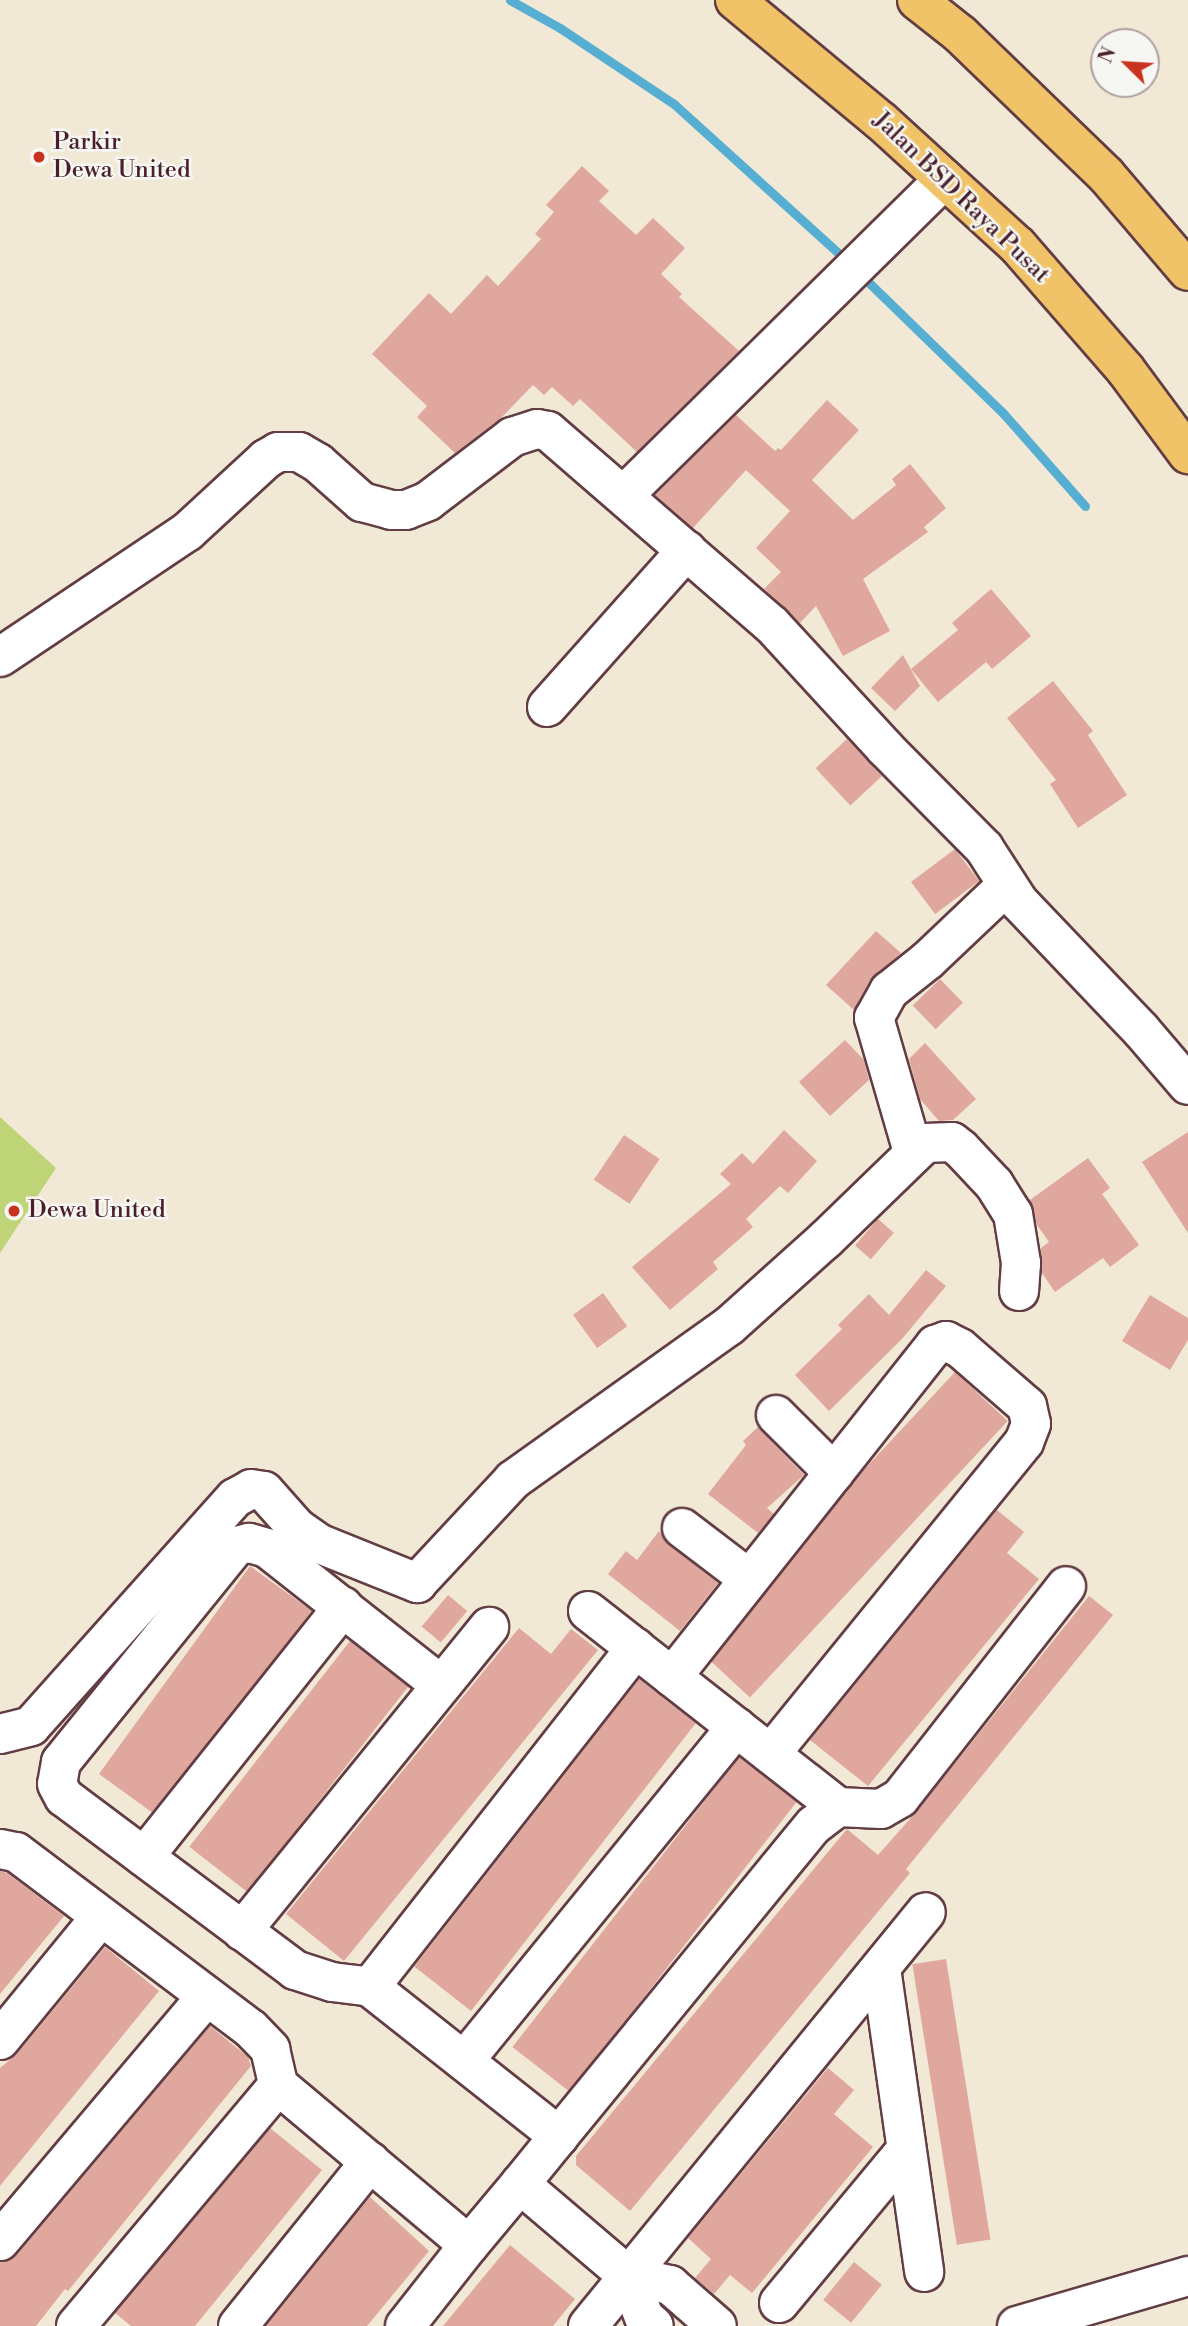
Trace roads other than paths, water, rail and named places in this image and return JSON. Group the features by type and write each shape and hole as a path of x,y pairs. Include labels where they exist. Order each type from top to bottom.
{"main road":[{"name":"Jalan BSD Raya Pusat","path":"735,0 881,121 1018,246 1125,369 1188,454"},
{"path":"917,0 960,34 1106,175 1188,271"}],"street":[{"path":"624,495 838,281 945,179"},
{"path":"0,657 187,532 266,459 278,452 299,452 317,463 362,502 391,510 406,510 428,501 512,437 537,429 562,441 772,625 885,748 984,848 1007,885 1188,1085"},
{"path":"547,708 687,550"},
{"path":"913,1152 874,1018 889,990 928,960 1007,885"},
{"path":"0,1734 31,1726 235,1498 251,1489 264,1491 297,1528 320,1544 417,1583 513,1480 729,1326 825,1240 925,1143 952,1142 994,1184 1013,1213 1018,1235 1019,1292"},
{"path":"672,1677 935,1345 946,1341 960,1348 1027,1406 1031,1424 1024,1442 770,1754"},
{"path":"776,1415 834,1473"},
{"path":"682,1528 749,1579"},
{"path":"442,1685 267,1548 249,1543 236,1546 61,1762 57,1784 64,1797 295,1970 332,1982 370,1987 559,2136"},
{"path":"588,1611 838,1807 881,1809 900,1798 1066,1586"},
{"path":"144,1857 343,1607"},
{"path":"242,1931 489,1627"},
{"path":"370,1987 635,1648"},
{"path":"464,2062 736,1727"},
{"path":"405,2326 814,1825 838,1807"},
{"path":"0,1849 16,1852 100,1918 251,2029 270,2049 278,2085 469,2245"},
{"path":"589,2326 926,1912"},
{"path":"0,2040 100,1918"},
{"path":"881,1968 924,2272"},
{"path":"0,2241 206,1997"},
{"path":"76,2326 278,2085"},
{"path":"779,2304 906,2150"},
{"path":"238,2326 370,2162"},
{"path":"520,2183 628,2276 670,2285 717,2326"},
{"path":"628,2276 643,2317 654,2326"},
{"path":"1017,2326 1188,2276"}],"waterway":[{"path":"510,0 560,28 674,104 847,261"},
{"path":"860,274 1003,413 1085,506"}],"place":[{"name":"Parkir Dewa United","path":"39,157"},
{"name":"Dewa United","path":"14,1211"}]}
